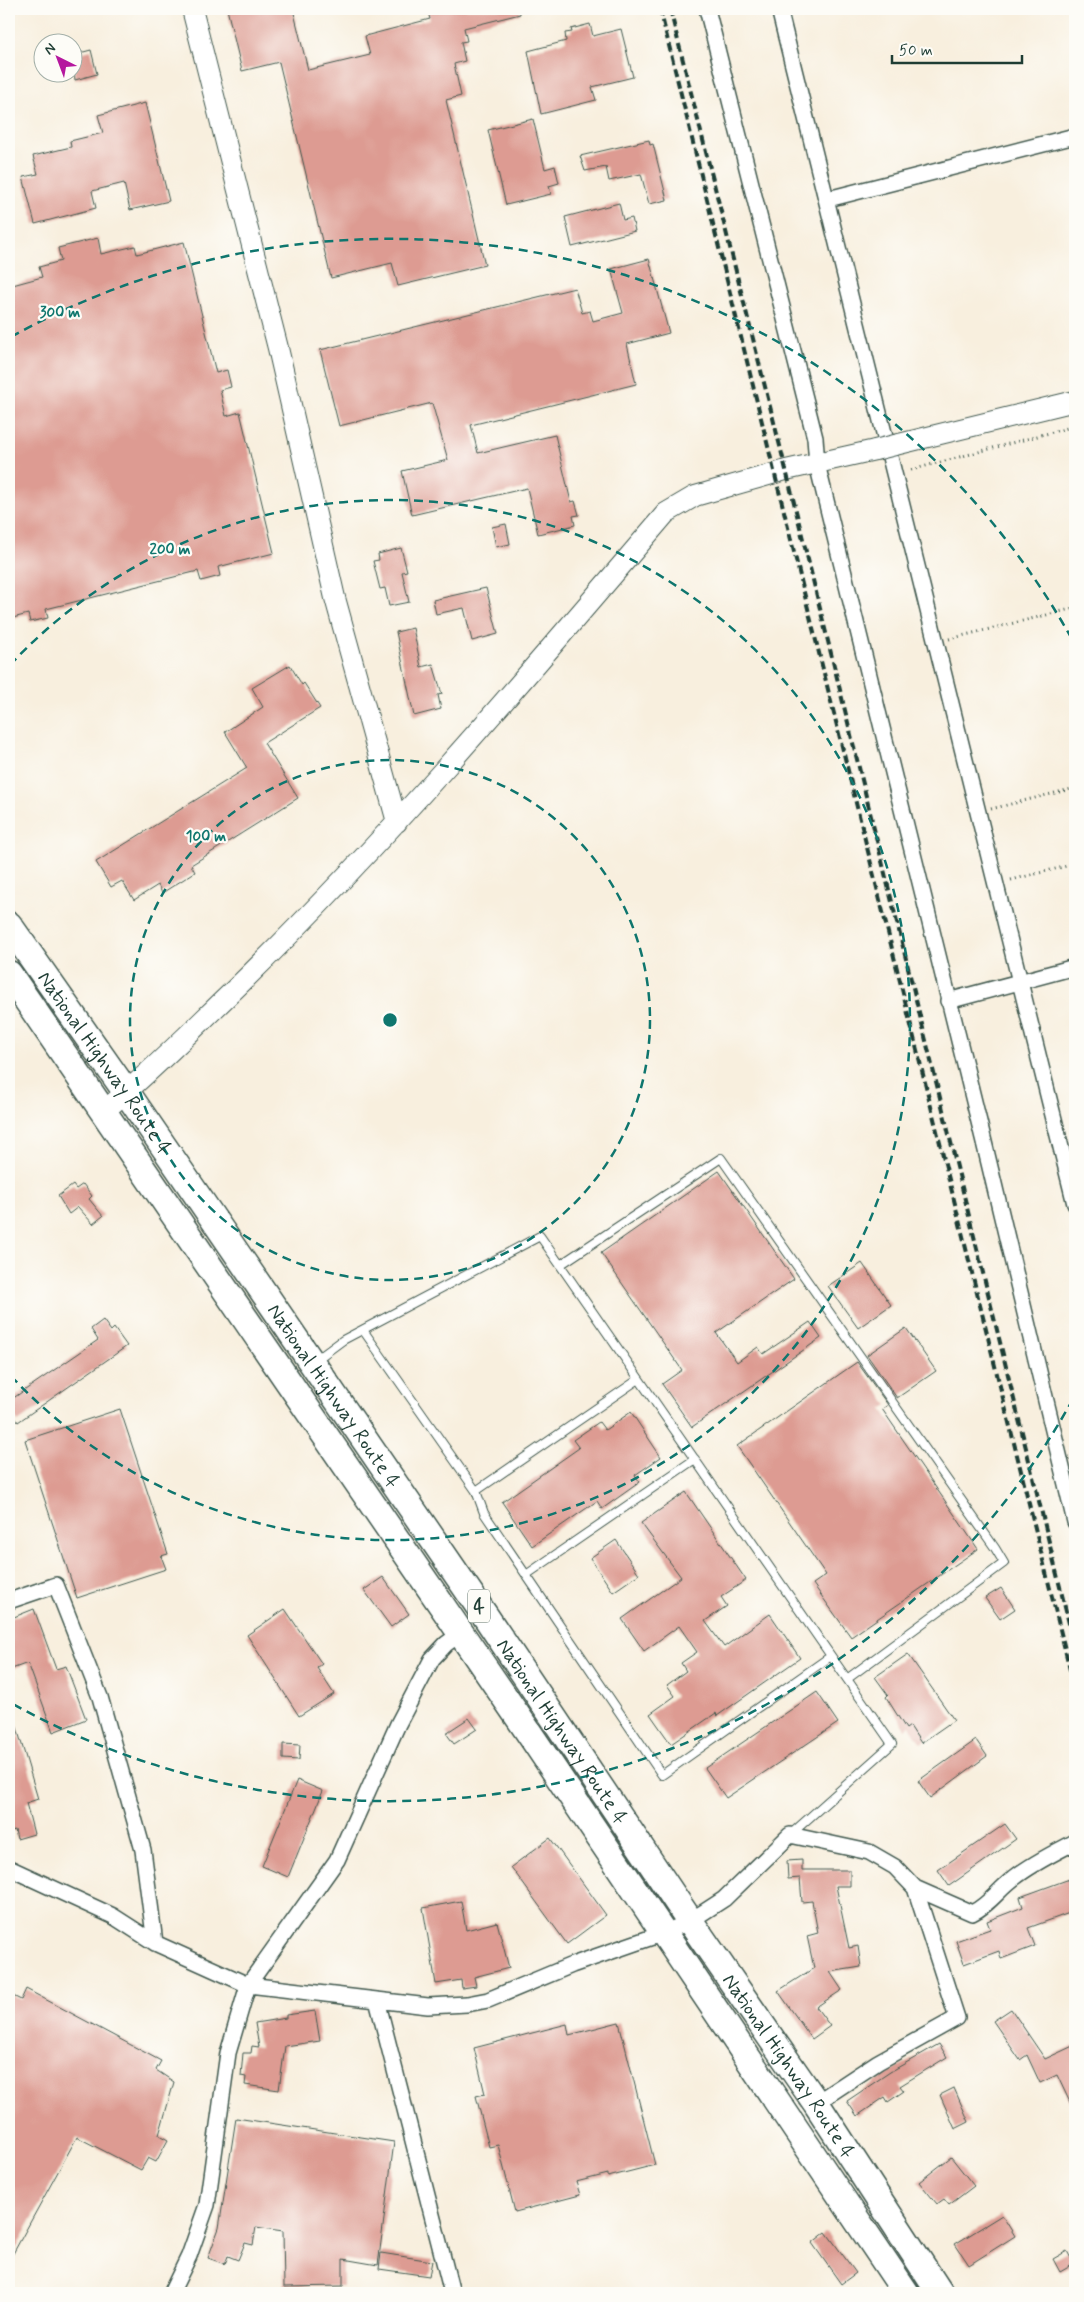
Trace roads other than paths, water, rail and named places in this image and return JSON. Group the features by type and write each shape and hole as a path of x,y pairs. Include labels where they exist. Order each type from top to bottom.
{"highway":[{"name":"National Highway Route 4","path":"9,925 312,1362 690,1921 816,2102 940,2293"},
{"name":"National Highway Route 4","path":"9,974 461,1633 906,2293"}],"street":[{"path":"192,9 278,348 335,598 397,822"},
{"path":"707,9 815,438 817,464 983,1138 1075,1522"},
{"path":"779,9 828,199 1075,1204"},
{"path":"828,199 1075,136"},
{"path":"104,1111 127,1093 290,935 397,822 449,766 666,513 695,496 1075,401"},
{"path":"948,1001 1075,967"},
{"path":"9,1601 56,1585 100,1697 140,1840 155,1943"},
{"path":"171,2293 190,2256 208,2205 228,2053 248,1985 338,1860 398,1724 432,1659 446,1644 461,1633"},
{"path":"9,1868 113,1916 155,1943 248,1985 428,2006 467,2004 488,2000 572,1965 664,1933 690,1921 724,1899 790,1835 869,1852 896,1868 915,1888 972,1913 982,1908 1013,1878 1037,1862 1075,1842"},
{"path":"816,2102 878,2062 957,2018 915,1888"},
{"path":"377,2000 452,2293"}],"lane":[{"path":"560,1265 721,1158 995,1548 1004,1563 847,1679"},
{"path":"312,1362 343,1340 540,1236 892,1744 790,1835"},
{"path":"362,1330 476,1491 484,1513 662,1775 831,1656"},
{"path":"476,1491 640,1379"},
{"path":"526,1575 695,1459"}],"railway":[{"path":"660,9 1075,1690"},
{"path":"670,9 786,470 1075,1648"}]}
